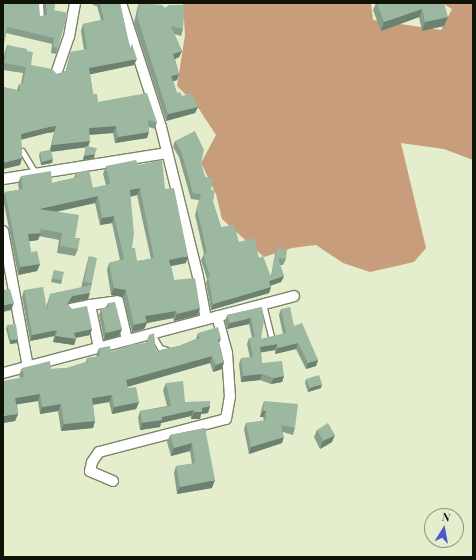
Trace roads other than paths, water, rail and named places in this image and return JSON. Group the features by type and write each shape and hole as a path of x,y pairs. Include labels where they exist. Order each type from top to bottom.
{"street":[{"path":"56,74 69,37 75,3"},
{"path":"121,3 156,108 206,319"},
{"path":"3,179 167,153"},
{"path":"3,232 6,267 28,367"},
{"path":"3,373 294,296"},
{"path":"71,309 118,300 127,340"},
{"path":"90,305 99,348"},
{"path":"113,481 90,471 92,462 99,452 226,419 230,397 227,353 217,316"}],"lane":[{"path":"40,3 41,20"},
{"path":"22,151 36,174"},
{"path":"263,304 271,336"},
{"path":"152,333 163,351 176,348"}]}
